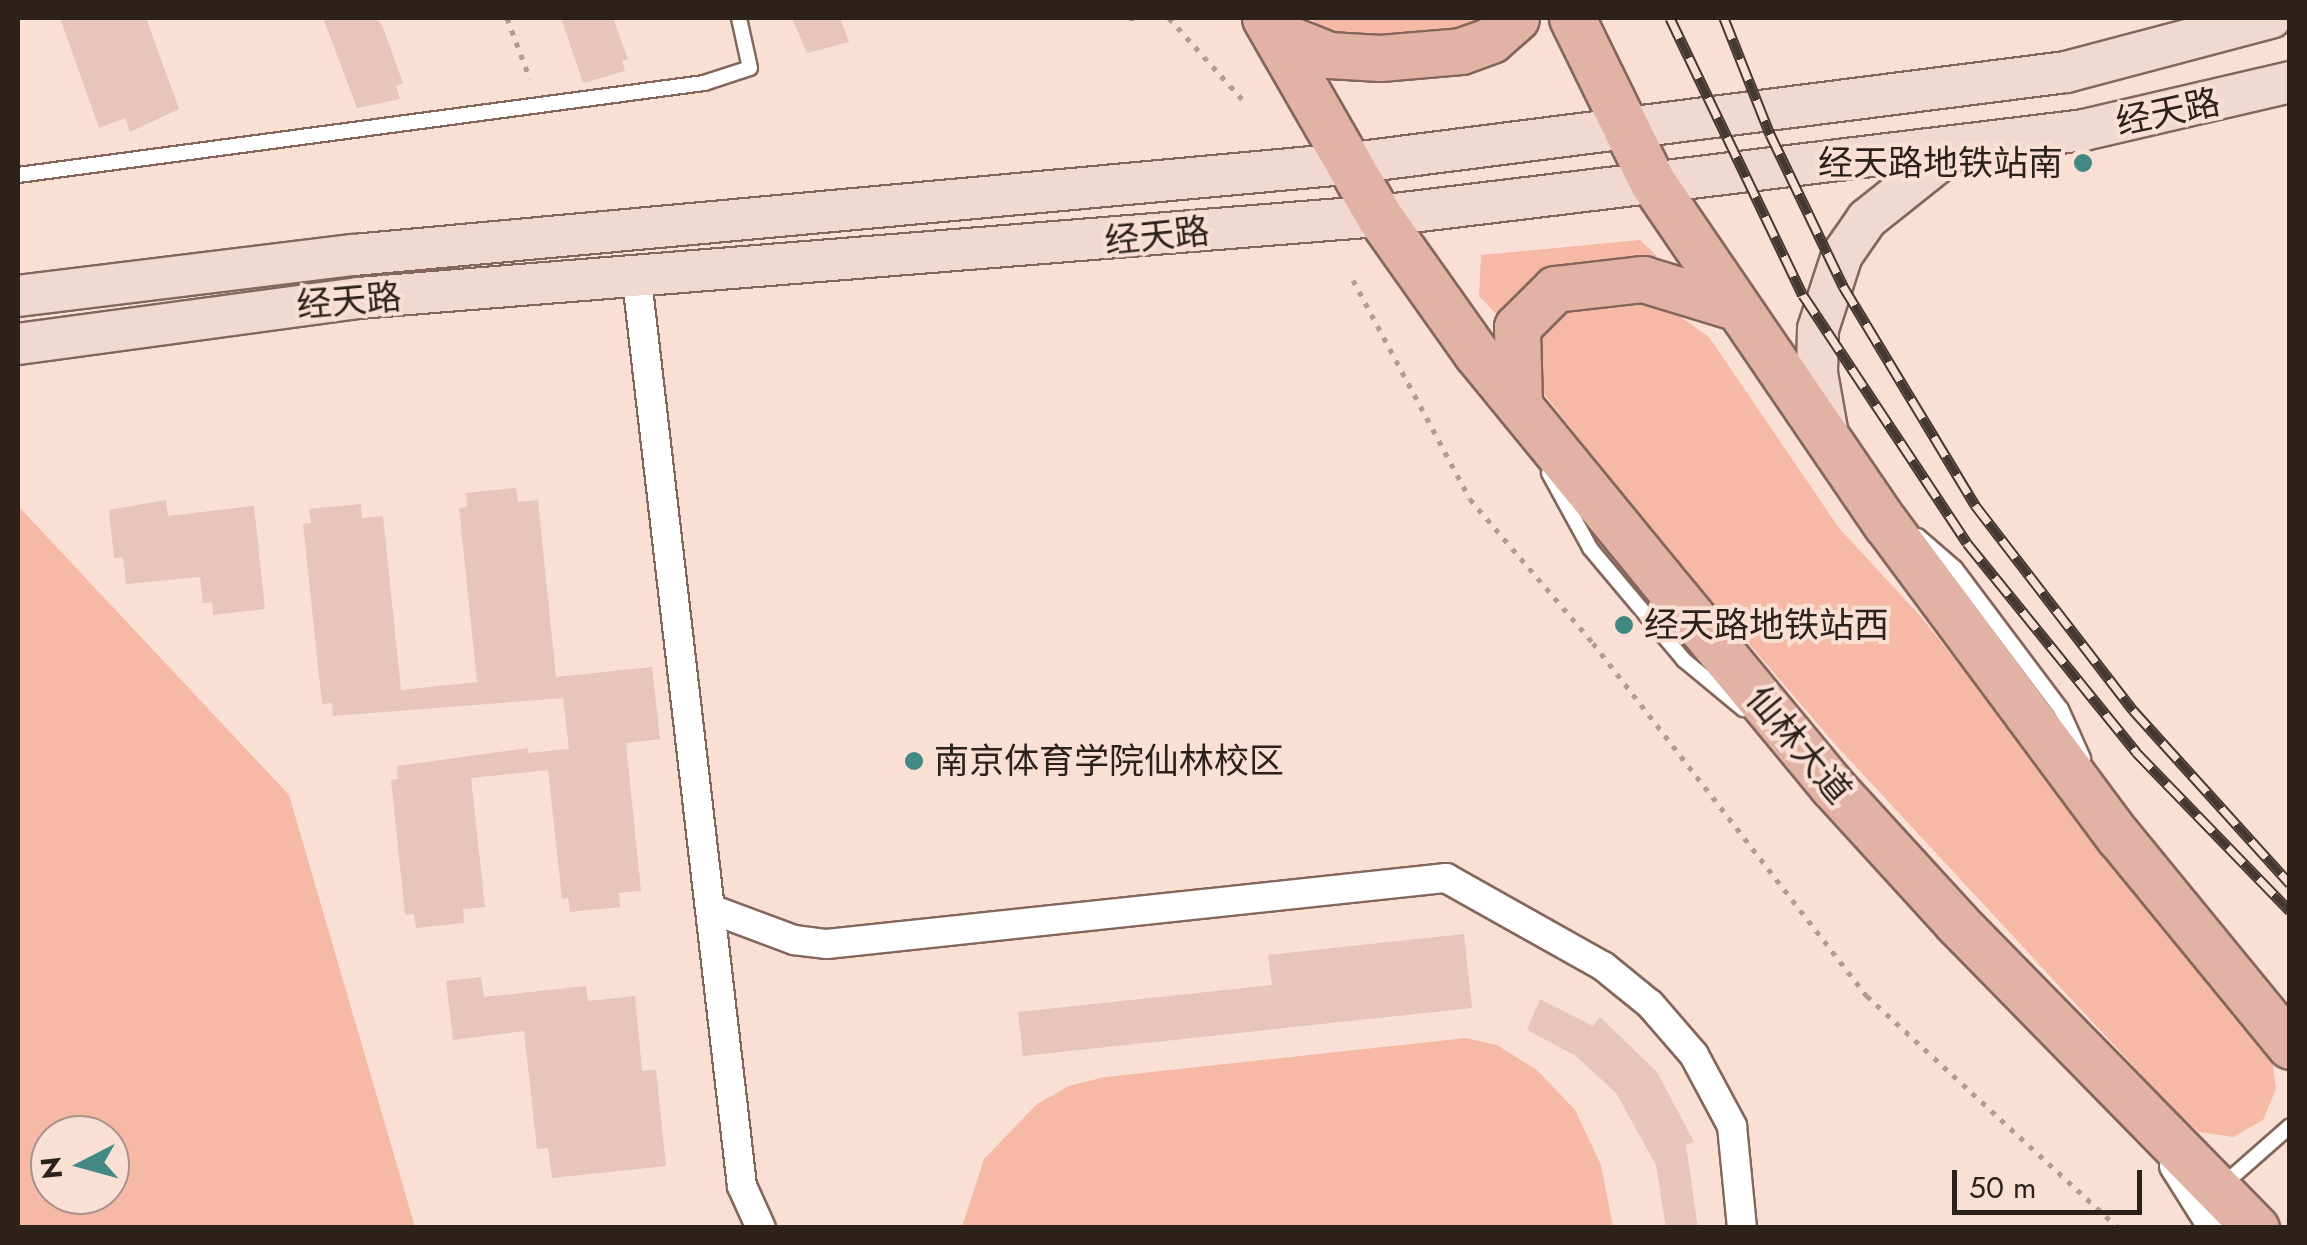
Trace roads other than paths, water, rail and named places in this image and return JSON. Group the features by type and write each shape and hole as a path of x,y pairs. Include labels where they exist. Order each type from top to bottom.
{"main road":[{"path":"1269,25 1329,55 1380,58 1461,51 1491,40 1516,18"},
{"path":"1572,18 1653,183 1830,444 2118,836 2290,1046"},
{"name":"经天路","path":"18,296 373,253 1345,164 2066,72 2271,18"},
{"name":"仙林大道","path":"1269,25 1345,164 1476,353 1519,406 1832,786 2136,1106 2216,1208 2256,1228"},
{"name":"经天路","path":"18,344 104,328 360,298 637,280 1380,216 1957,148 2103,126 2290,82"},
{"path":"1830,444 1820,409 1818,330 1842,255 1867,219 1957,148"},
{"path":"1519,406 1517,328 1555,288 1642,280 1735,307"}],"street":[{"path":"637,280 742,1186 761,1228"},
{"path":"711,909 794,940 827,944 1446,878 1603,966 1650,1004 1694,1056 1732,1126 1742,1228"}],"lane":[{"path":"18,175 704,83 750,68 739,18"},
{"path":"1476,353 1590,548 1684,660 1832,786"},
{"path":"2216,1208 2290,1126"}],"railway":[{"path":"1670,18 1803,295 1967,543 2136,752 2290,911"},
{"path":"1724,18 1770,134 1843,286 1975,505 2133,710 2290,884"}],"place":[{"name":"经天路地铁站南","path":"2083,163"},
{"name":"经天路地铁站西","path":"1624,625"},
{"name":"南京体育学院仙林校区","path":"914,761"}]}
